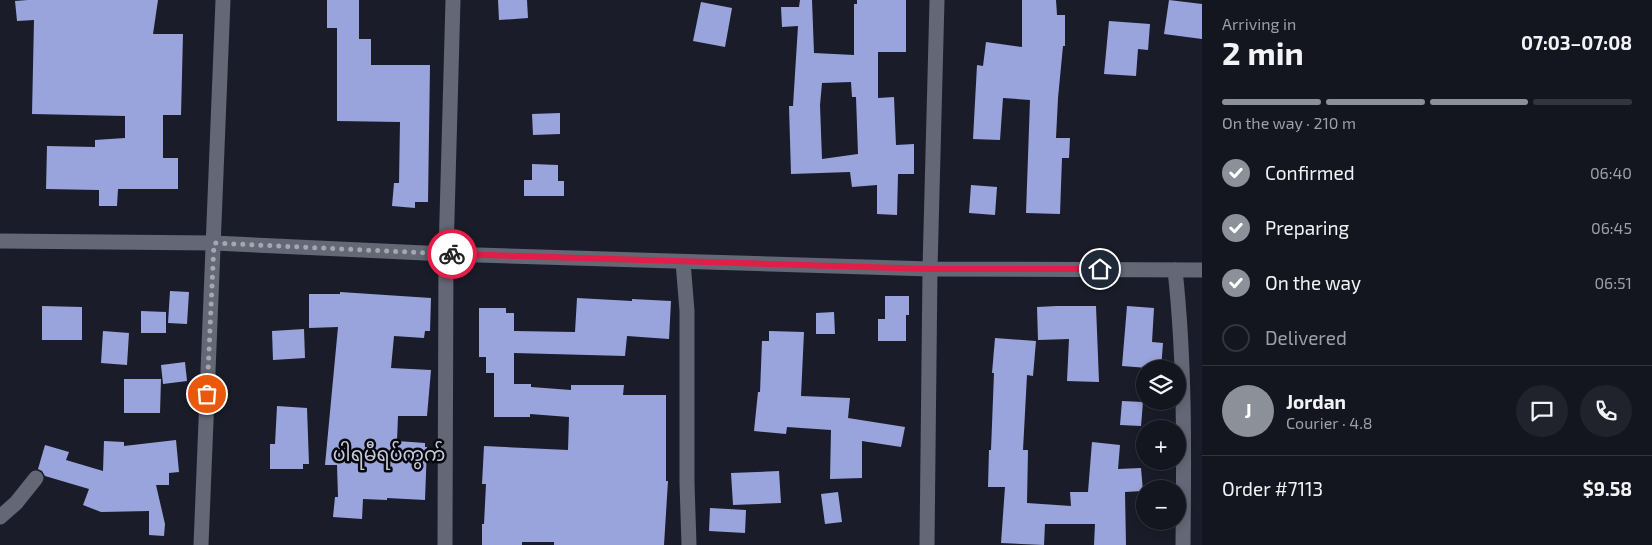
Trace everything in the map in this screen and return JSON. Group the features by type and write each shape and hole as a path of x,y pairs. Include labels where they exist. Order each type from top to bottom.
{"street":[{"path":"201,545 223,0"},
{"path":"445,545 446,254 453,0"},
{"path":"927,545 930,269 937,0"},
{"path":"0,241 214,243 446,254 930,269 1202,270"},
{"path":"683,262 687,311 689,545"},
{"path":"1176,270 1181,320 1184,472 1183,545"},
{"path":"0,517 16,503 36,478"}],"building":[{"path":"158,0 153,34 183,34 181,115 163,115 163,158 178,158 178,189 118,189 117,206 99,206 99,190 46,189 47,146 95,147 95,140 125,138 125,116 32,114 34,20 17,21 15,1"},
{"path":"327,0 359,0 359,39 371,39 371,65 430,65 428,202 415,202 415,208 392,206 394,183 399,183 400,122 337,121 337,28 327,28"},
{"path":"498,0 527,0 528,18 499,20"},
{"path":"800,0 812,0 814,53 854,55 854,4 857,4 857,0 906,0 906,52 878,52 878,98 894,97 896,145 914,144 914,174 898,174 897,215 877,214 877,185 852,187 850,172 791,174 789,106 793,106 798,26 782,27 781,7 799,7","holes":["851,82 852,97 856,97 858,154 822,159 820,105 822,83"]},
{"path":"1022,0 1056,0 1057,15 1065,15 1065,46 1063,46 1056,138 1070,138 1069,158 1062,158 1060,214 1026,213 1030,100 1003,98 1000,140 973,139 977,65 983,66 986,42 1022,47"},
{"path":"1169,0 1202,4 1202,39 1164,34"},
{"path":"701,2 732,8 725,47 693,41"},
{"path":"1109,21 1150,24 1148,50 1138,49 1136,76 1104,74"},
{"path":"560,113 560,134 533,135 532,114"},
{"path":"532,164 558,165 558,181 564,181 564,196 524,196 524,180 532,180"},
{"path":"971,185 997,187 995,215 969,213"},
{"path":"170,291 189,292 187,324 168,323"},
{"path":"340,292 431,298 430,331 425,331 424,338 394,336 391,368 431,370 427,416 398,416 397,441 425,443 425,447 427,447 425,500 363,499 362,519 333,517 335,497 338,497 337,465 325,465 338,327 309,328 309,294 340,294"},
{"path":"885,296 909,296 909,315 906,315 906,341 878,341 878,319 885,319"},
{"path":"577,298 671,301 669,339 627,336 625,356 514,353 514,384 531,384 531,387 571,390 571,385 624,385 623,395 666,395 666,481 668,481 664,545 554,545 554,542 522,542 522,545 482,545 486,484 482,484 484,446 568,450 569,417 530,414 530,417 494,417 494,373 486,373 486,357 479,357 479,308 506,308 506,313 514,313 514,331 575,332"},
{"path":"42,306 82,307 82,340 42,340"},
{"path":"1096,306 1099,382 1067,381 1069,339 1038,340 1037,307"},
{"path":"1127,306 1154,308 1152,342 1163,343 1162,360 1136,360 1136,367 1122,366"},
{"path":"141,311 166,312 166,333 141,333"},
{"path":"834,312 835,334 816,334 816,313"},
{"path":"304,329 305,358 273,360 272,331"},
{"path":"103,331 129,333 127,365 101,363"},
{"path":"769,331 804,332 801,396 850,398 848,418 905,427 901,447 862,441 862,478 830,479 831,430 787,427 786,434 754,431 758,392 760,392 762,341 769,341"},
{"path":"995,338 1036,341 1033,376 1027,375 1023,450 1028,450 1027,503 1071,506 1070,492 1088,492 1092,442 1120,445 1118,469 1136,468 1136,470 1141,470 1142,480 1136,480 1136,491 1125,492 1126,545 1094,545 1095,524 1045,524 1044,545 1001,543 1005,487 988,487 994,373 992,373"},
{"path":"185,362 187,381 163,384 161,365"},
{"path":"124,379 161,379 160,413 124,413"},
{"path":"1122,401 1136,402 1136,410 1142,410 1142,420 1136,420 1136,426 1120,425"},
{"path":"277,406 307,408 309,464 303,464 303,469 270,469 270,444 275,444"},
{"path":"176,440 179,472 169,473 169,485 156,485 165,524 164,536 149,535 149,511 101,512 83,505 89,489 45,476 38,469 45,445 69,452 66,460 103,471 104,441 124,442 124,446"},
{"path":"779,471 781,503 733,505 731,473"},
{"path":"838,492 842,522 825,524 821,494"},
{"path":"710,508 746,510 745,533 709,531"}],"way so far":[{"path":"207,394 214,243 452,254"}],"district":[{"name":"ပါရမီရပ်ကွက်","path":"389,453"}],"route":[{"path":"452,254 930,269 1100,269"}]}
